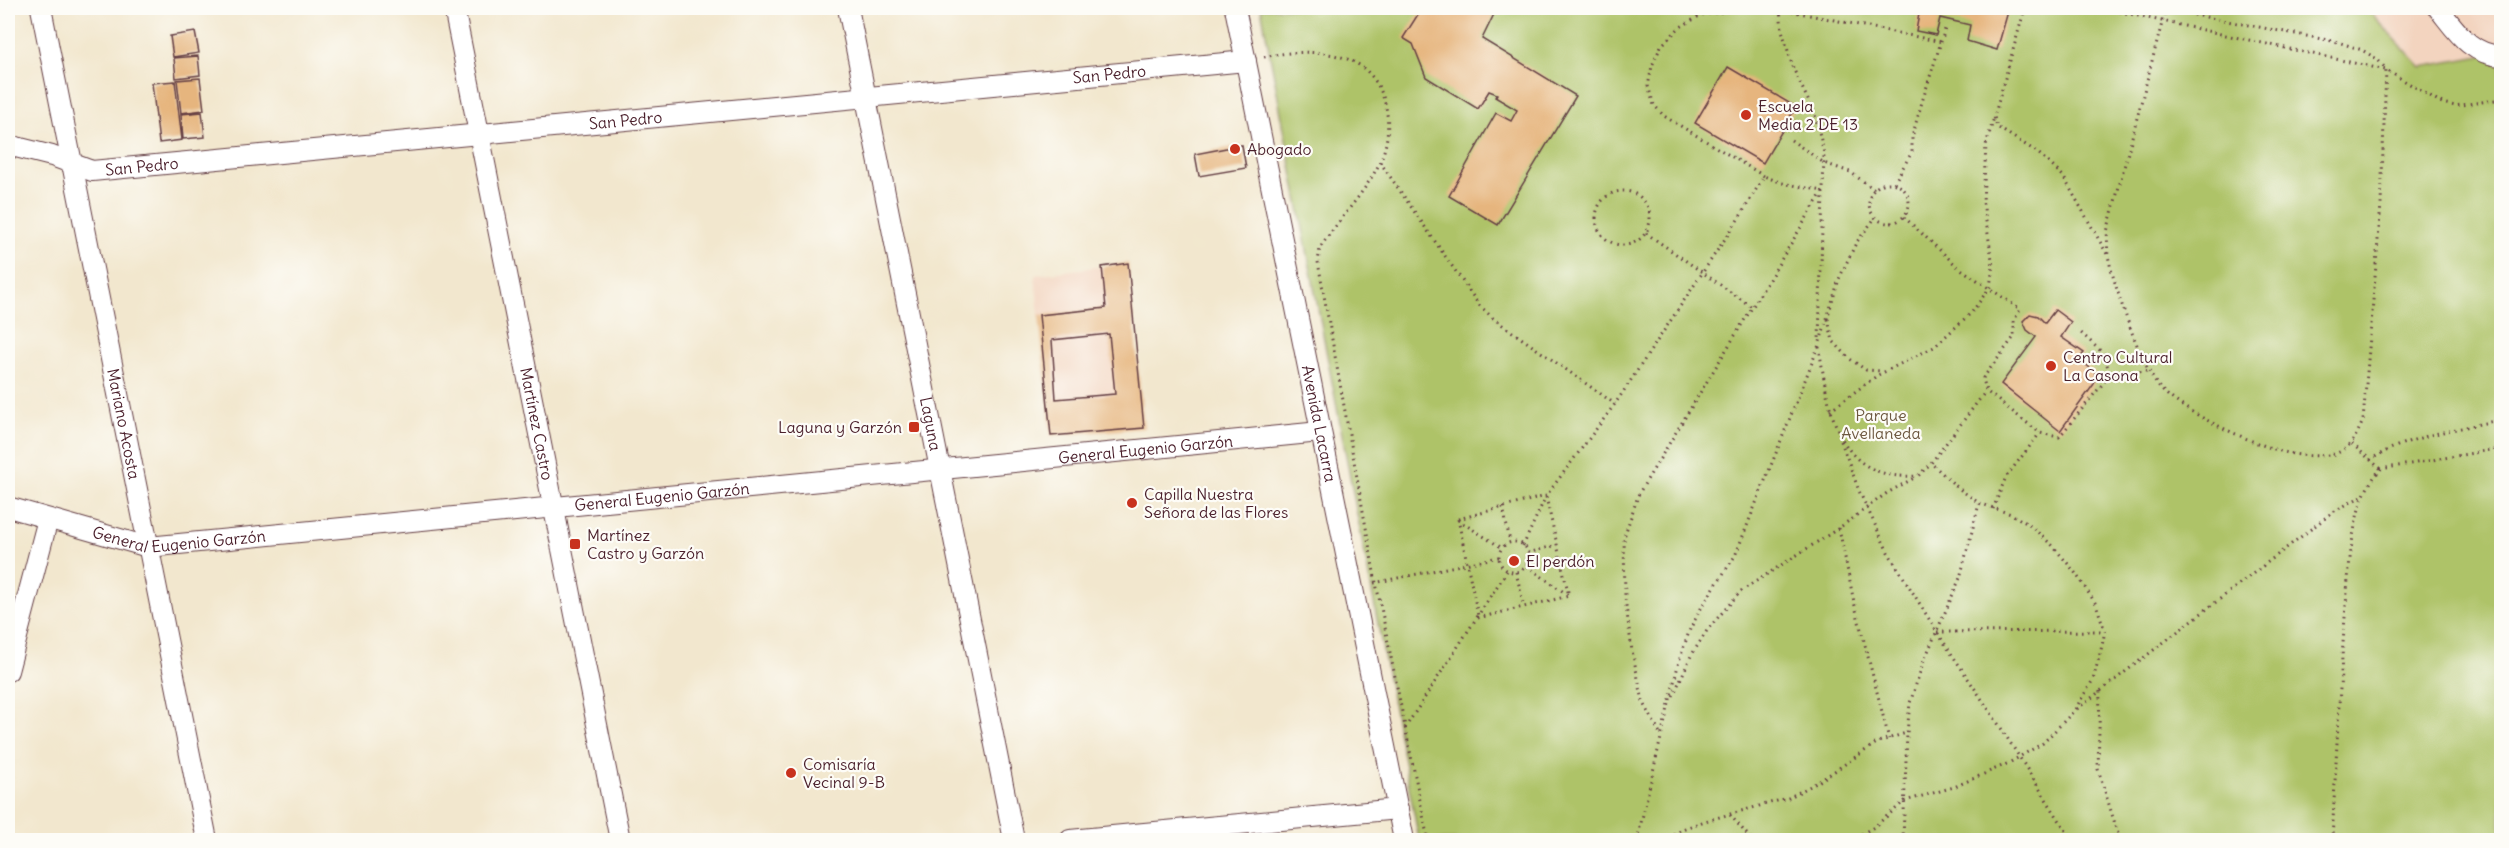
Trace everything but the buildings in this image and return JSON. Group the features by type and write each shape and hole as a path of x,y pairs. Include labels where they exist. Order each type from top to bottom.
{"street":[{"name":"Mariano Acosta","path":"41,8 207,840"},
{"name":"Martínez Castro","path":"454,8 620,840"},
{"name":"Laguna","path":"848,8 1014,840"},
{"name":"Avenida Lacarra","path":"1235,8 1404,840"},
{"path":"2438,8 2473,48 2483,53 2502,57"},
{"name":"San Pedro","path":"8,145 92,171 480,136 1246,61"},
{"name":"General Eugenio Garzón","path":"8,507 148,547 941,471 1320,432"},
{"path":"8,671 48,519"},
{"path":"1071,840 1398,809"}],"path":[{"path":"1780,8 1782,30 1793,68 1815,115 1824,153 1819,345 1830,410 1838,434 1867,508 1888,552 1936,632 2072,840"},
{"path":"1822,191 1782,183 1764,176 1664,116 1654,105 1648,86 1652,66 1661,46 1679,28 1701,15 1747,9 1780,8 1942,42"},
{"path":"1830,410 1885,371 1934,347 1972,312 1990,287 1993,266 1983,202 1986,145 2025,8"},
{"path":"2102,8 2387,71 2442,103 2461,105 2502,99"},
{"path":"2108,256 2107,232 2166,8"},
{"path":"1994,117 1997,127 2002,132 2037,152 2063,176 2108,256 2147,371 2161,389 2199,416 2278,450 2305,454 2335,454 2352,444 2363,421 2381,204 2387,71 2377,59 2361,50 2338,42 2195,15 2171,8"},
{"path":"1894,183 1911,152 1912,137 1946,26"},
{"path":"1246,61 1287,52 1305,52 1354,62 1371,76 1383,94 1389,117 1387,139 1380,162 1320,248 1318,262 1376,583 1428,840"},
{"path":"1791,140 1824,163 1850,172 1874,189"},
{"path":"1380,162 1479,305 1494,319 1615,404"},
{"path":"1523,546 1546,496 1615,404 1764,176"},
{"path":"1883,183 1894,183 1903,188 1909,197 1909,207 1904,217 1895,222 1884,223 1875,218 1869,209 1869,198 1874,189 1883,183"},
{"path":"1661,736 1642,701 1632,651 1625,598 1624,537 1639,493 1822,191"},
{"path":"1616,192 1634,193 1647,206 1650,215 1646,233 1633,243 1616,244 1608,240 1602,234 1596,219 1601,202 1616,192"},
{"path":"1904,217 1958,267 2020,309 2014,321 2014,337 1983,378 1986,392 2040,433 2059,437 2110,375 2147,371"},
{"path":"1637,840 1679,661 1690,629 1735,556 1819,345 1847,261 1856,243 1875,218"},
{"path":"1646,233 1752,307"},
{"path":"1827,317 1833,341 1850,359 1866,370 1885,371"},
{"path":"2080,332 2104,354 2110,375"},
{"path":"1669,706 1691,656 1708,629 1741,591 1918,476 1931,463 1986,392"},
{"path":"2370,460 2391,447 2407,441 2502,419"},
{"path":"1993,508 2006,477 2040,433"},
{"path":"1838,434 1850,453 1866,467 1882,475 1918,476"},
{"path":"2352,444 2381,469"},
{"path":"2332,840 2351,553 2356,519 2364,495 2371,480 2381,469 2502,448"},
{"path":"1931,463 1979,503 2028,524 2052,545 2074,571 2096,604 2105,631 2093,680 2074,711"},
{"path":"1851,840 1874,827 1905,801 1954,787 2019,757 2043,743 2074,711 2334,512 2364,495"},
{"path":"1458,519 1546,496"},
{"path":"1546,496 1569,596"},
{"path":"1904,840 1910,703 1923,663 1960,578 1979,503"},
{"path":"1503,507 1510,542"},
{"path":"1458,519 1502,548"},
{"path":"1458,519 1478,618"},
{"path":"1839,528 1854,602 1889,739"},
{"path":"1510,542 1523,546 1528,553 1527,565"},
{"path":"1510,542 1502,548 1498,557 1501,566 1508,571 1516,572 1527,565"},
{"path":"1528,553 1557,545"},
{"path":"1352,587 1498,557"},
{"path":"1527,565 1569,596"},
{"path":"1388,760 1404,729 1508,571"},
{"path":"1516,572 1524,607"},
{"path":"1478,618 1569,596"},
{"path":"1936,632 2105,631"},
{"path":"2100,691 2098,769 2120,840"},
{"path":"1664,840 1682,829 1788,798 1818,782 1878,742 1907,733"},
{"path":"1729,814 1752,840"}],"shaded area":[{"path":"2366,8 2501,8 2501,49 2481,56 2421,67"},
{"path":"1128,263 1144,428 1051,436 1035,275"}],"green space":[{"name":"Parque Avellaneda","path":"1261,8 2366,8 2421,67 2481,56 2501,49 2501,840 1419,840"}],"place":[{"name":"Escuela Media 2 DE 13","path":"1746,115"},
{"name":"Abogado","path":"1235,149"},
{"name":"Centro Cultural La Casona","path":"2051,366"},
{"name":"Laguna y Garzón","path":"914,427"},
{"name":"Capilla Nuestra Señora de las Flores","path":"1132,503"},
{"name":"Martínez Castro y Garzón","path":"575,544"},
{"name":"El perdón","path":"1514,561"},
{"name":"Comisaría Vecinal 9-B","path":"791,773"}]}
